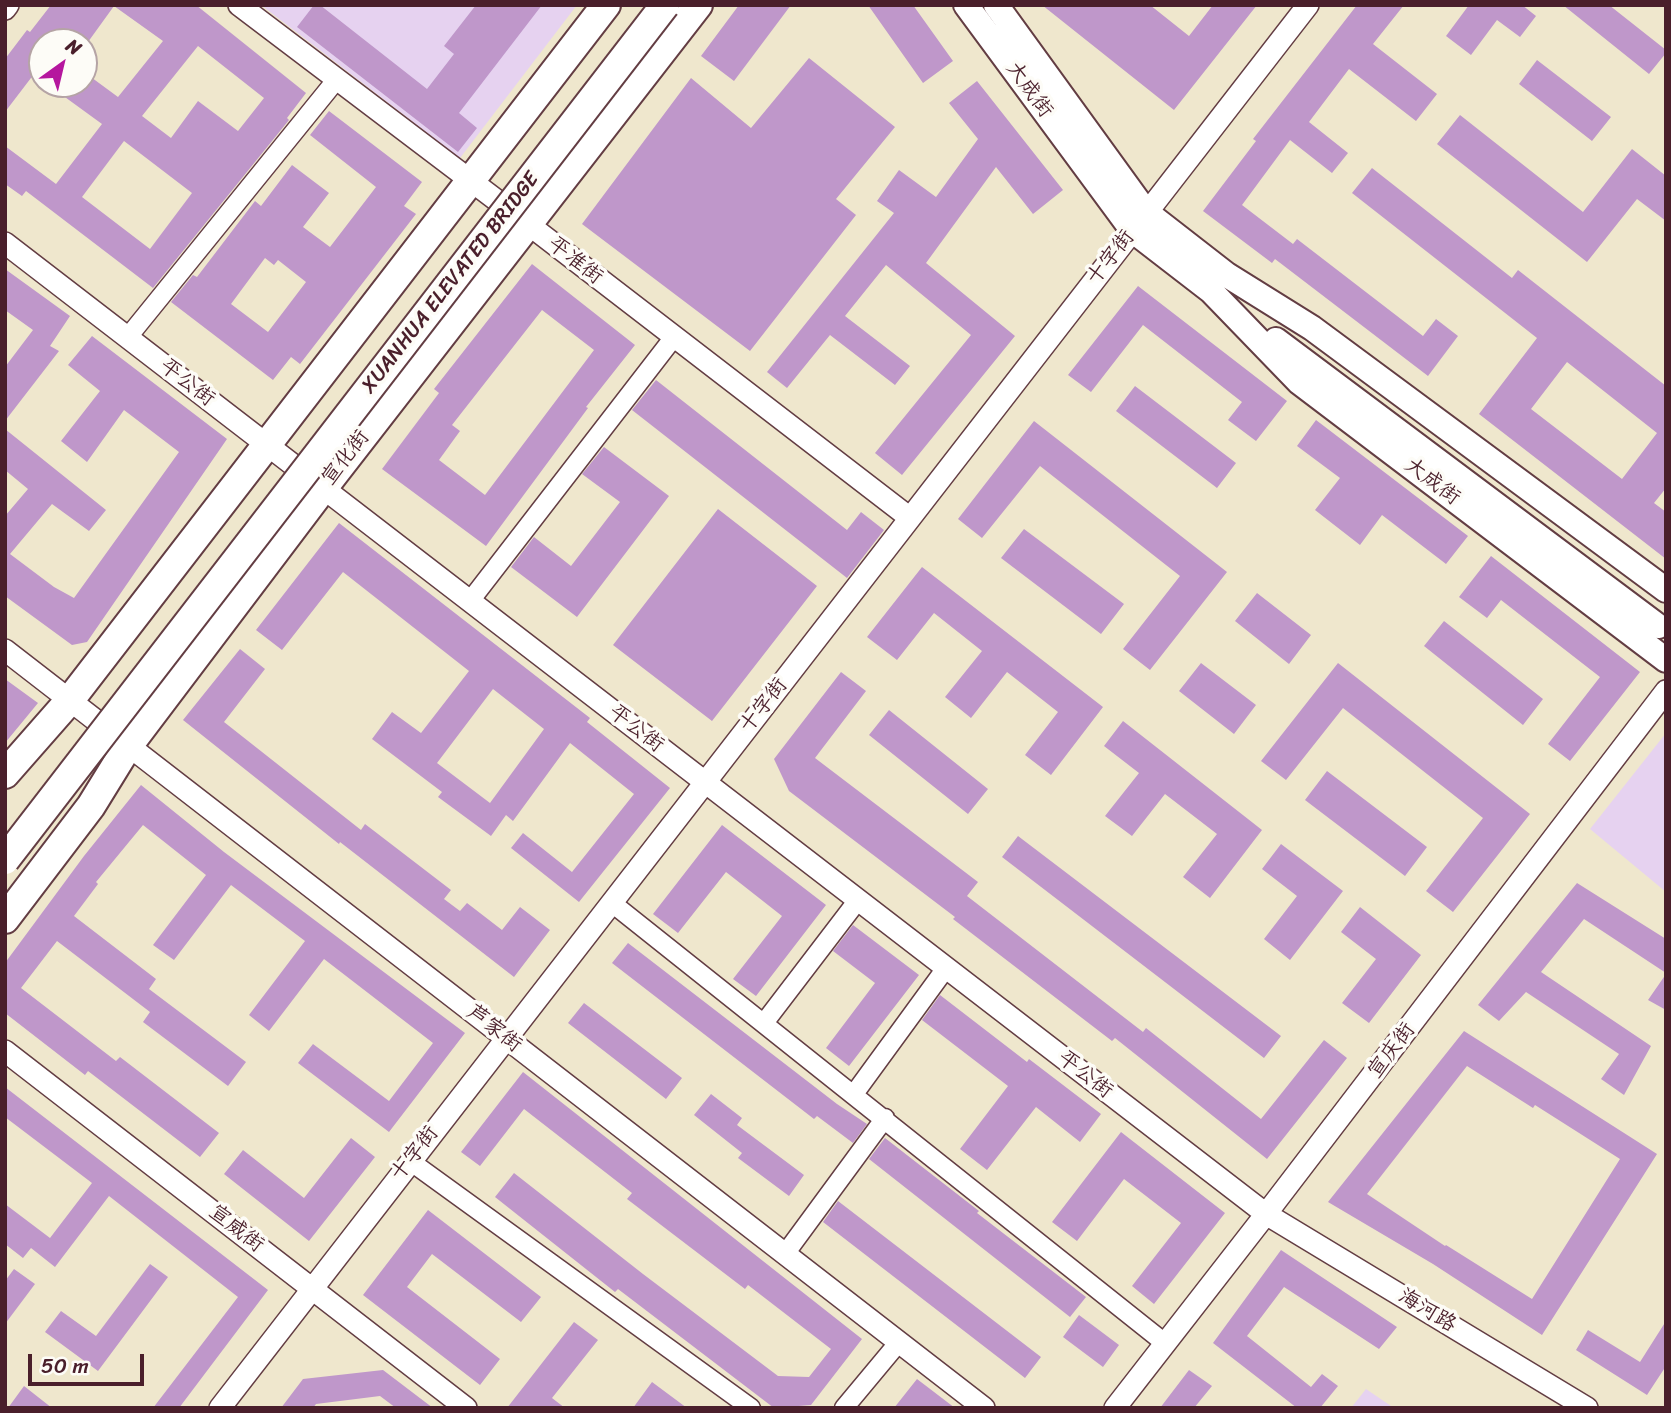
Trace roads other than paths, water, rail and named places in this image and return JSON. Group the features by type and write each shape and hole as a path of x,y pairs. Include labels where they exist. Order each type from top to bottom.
{"highway":[{"path":"5,775 70,699 606,5"},
{"name":"XUANHUA ELEVATED BRIDGE","path":"5,829 641,5"},
{"name":"XUANHUA ELEVATED BRIDGE","path":"9,876 665,5"},
{"name":"宣化街","path":"5,919 91,806 128,746 323,488 698,5"},
{"path":"5,799 34,759 70,699"},
{"path":"9,876 128,746"}],"main road":[{"name":"大成街","path":"966,5 1139,221 1662,619"},
{"name":"大成街","path":"996,5 1139,221"},
{"name":"大成街","path":"1219,283 1312,328 1666,590"},
{"name":"大成街","path":"1219,283 1299,382 1666,660"}],"street":[{"name":"平准街","path":"239,5 910,518"},
{"name":"十字街","path":"220,1408 1308,5"},
{"path":"128,337 337,79"},
{"name":"平公街","path":"5,243 1266,1214"},
{"path":"470,601 674,337"},
{"name":"芦家街","path":"5,650 984,1408"},
{"name":"宣庆街","path":"1115,1408 1666,691"},
{"path":"764,1023 858,900"},
{"path":"612,903 1166,1344"},
{"path":"854,1094 946,968"},
{"name":"宣威街","path":"5,1051 466,1408"},
{"path":"785,1254 885,1118"},
{"path":"410,1161 751,1408"},
{"name":"海河路","path":"1266,1214 1587,1408"},
{"path":"844,1408 899,1342"}]}
